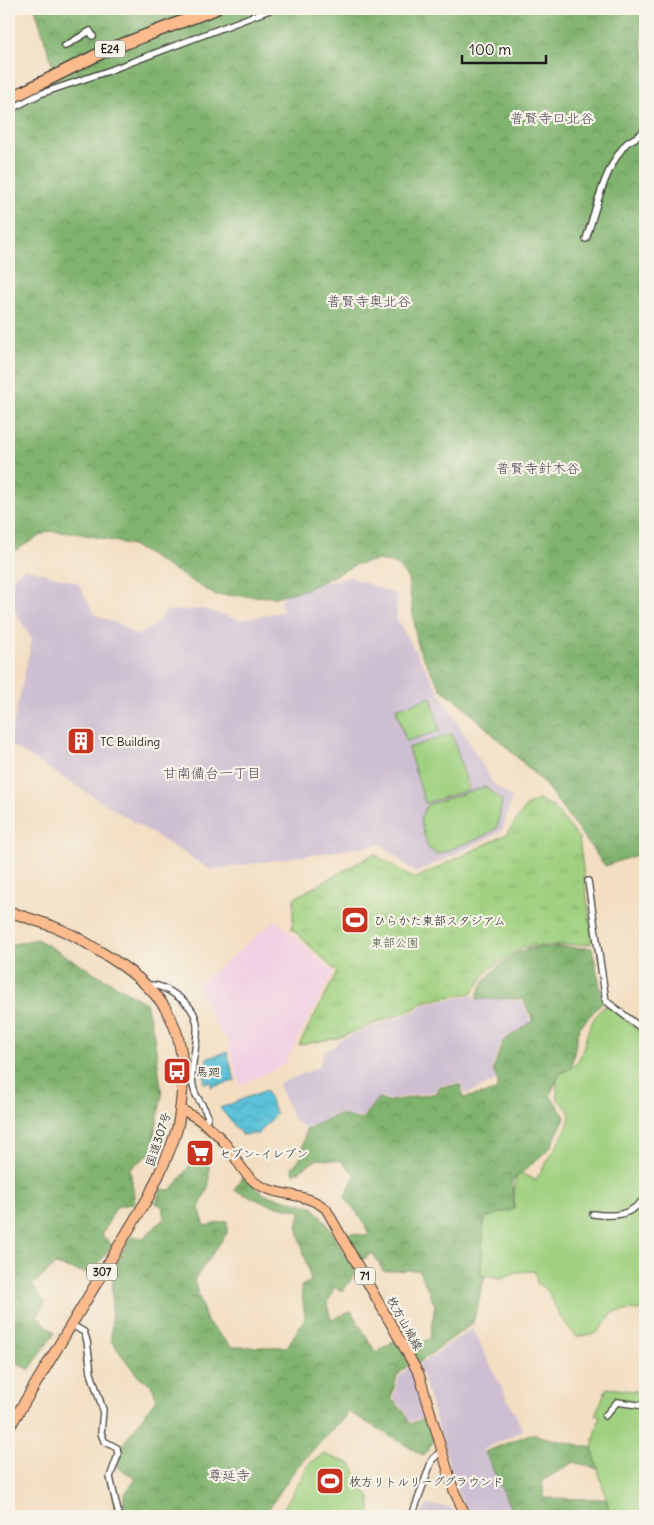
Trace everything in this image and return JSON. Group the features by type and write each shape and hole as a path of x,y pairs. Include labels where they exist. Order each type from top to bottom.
{"highway":[{"name":"E24","path":"9,94 104,48 205,9"},
{"name":"E24","path":"9,98 105,51 215,9"},
{"name":"国道307号","path":"9,911 66,932 128,968 149,985 169,1014 180,1042 183,1064 177,1128 164,1164 148,1196 9,1428"}],"main road":[{"name":"枚方山城線","path":"180,1109 215,1131 245,1174 255,1182 268,1189 295,1194 317,1201 326,1209 419,1374 454,1491 466,1516"}],"street":[{"path":"9,110 40,94 107,68 272,9"},
{"path":"65,46 90,31 94,36"},
{"path":"586,239 609,172 626,144 640,135 645,128"},
{"path":"588,880 606,1001 645,1031"},
{"path":"149,985 160,986 170,991 188,1004 195,1013 198,1026 192,1078 197,1100 208,1117 204,1123"},
{"path":"593,1214 623,1215 633,1210 645,1198"},
{"path":"77,1328 84,1332 87,1341 91,1373 103,1410 101,1433 104,1441 117,1448 118,1454 110,1477 118,1516"},
{"path":"605,1416 617,1402 645,1406"},
{"path":"412,1516 432,1460 442,1450"}],"shaded area":[{"path":"25,568 78,583 95,615 121,625 136,636 152,627 166,611 202,609 241,620 284,611 280,603 288,590 350,577 397,595 397,620 493,783 512,798 502,831 416,873 381,844 211,870 9,744 32,640 10,602 14,576"},
{"path":"276,920 334,972 284,1065 240,1085 227,1039 218,1029 197,985"},
{"path":"474,995 475,999 522,1001 531,1022 502,1040 492,1068 496,1081 465,1094 462,1083 437,1085 436,1091 385,1100 380,1095 361,1118 338,1113 306,1128 294,1121 278,1084 319,1067 324,1051 335,1046 339,1040 417,1010 423,1004"},
{"path":"472,1328 523,1430 481,1451 485,1452 513,1516 470,1516 459,1495 419,1365"},
{"path":"412,1364 427,1416 410,1422 405,1411 393,1397 399,1377"},
{"path":"427,1505 451,1507 455,1516 420,1516"}],"green space":[{"path":"35,9 644,9 641,14 642,48 645,54 645,852 605,866 544,783 462,705 441,689 418,648 408,579 397,565 380,560 357,564 307,589 275,597 215,595 132,545 81,534 48,531 16,550 9,557 9,119 55,73"},
{"path":"431,697 440,731 406,741 396,709"},
{"path":"452,734 469,790 425,803 408,748"},
{"path":"485,787 502,800 497,828 478,839 437,854 428,848 420,819 427,805"},
{"name":"東部公園","path":"539,800 552,806 579,838 592,936 591,944 523,947 488,970 472,993 422,1002 416,1008 338,1038 299,1045 337,972 292,929 294,898 374,854 414,879 507,834 527,805"},
{"path":"37,939 146,1003 154,1035 162,1095 151,1153 130,1168 135,1203 116,1207 102,1235 112,1245 91,1274 55,1265 32,1285 45,1302 37,1317 55,1333 29,1370 9,1359 9,945"},
{"path":"531,948 592,948 603,1001 579,1028 571,1068 560,1073 550,1095 565,1117 551,1147 512,1181 514,1209 484,1218 481,1275 485,1275 473,1323 417,1364 408,1346 430,1339 435,1305 419,1270 383,1271 373,1253 361,1261 348,1233 370,1236 363,1221 345,1197 355,1175 341,1161 318,1159 294,1174 292,1168 301,1157 306,1129 339,1114 361,1120 379,1097 385,1102 437,1093 438,1087 461,1085 463,1098 496,1091 498,1082 493,1070 503,1041 533,1021 523,999 477,999 478,992 494,970 510,957"},
{"path":"606,1005 645,1035 645,1309 614,1312 597,1333 577,1337 561,1318 548,1291 537,1283 535,1271 517,1272 502,1278 481,1275 481,1242 487,1218 494,1214 514,1209 515,1180 520,1173 536,1180 563,1135 570,1118 568,1110 558,1100 558,1078 577,1063 590,1025"},
{"path":"200,1156 209,1162 209,1185 199,1208 205,1226 227,1221 227,1233 194,1280 207,1322 232,1347 287,1347 305,1318 301,1286 311,1281 297,1226 301,1211 264,1203 234,1190 243,1176 265,1195 312,1206 325,1221 356,1273 343,1291 334,1287 327,1305 331,1320 351,1311 376,1353 396,1339 409,1364 397,1376 391,1398 404,1412 410,1424 426,1418 434,1440 424,1456 349,1412 296,1468 264,1516 124,1516 124,1495 136,1479 118,1467 122,1445 156,1399 152,1385 137,1375 111,1341 113,1271 131,1236 143,1238 164,1219 162,1206 156,1203 161,1189 170,1190 194,1160"},
{"path":"607,1388 635,1391 645,1388 645,1509 639,1512 638,1516 611,1516 592,1448 600,1417 595,1415"},
{"path":"530,1434 592,1448 598,1469 574,1462 542,1481 544,1498 606,1499 611,1516 514,1516 485,1452"},
{"name":"枚方リトルリーググラウンド","path":"324,1454 351,1464 370,1498 370,1516 279,1516 310,1463"}],"water":[{"path":"227,1052 235,1081 211,1087 211,1082 204,1083 207,1058"},
{"path":"266,1090 276,1114 258,1134 242,1135 220,1108"}],"place":[{"name":"TC Building","path":"81,741"},
{"name":"ひらかた東部スタジアム","path":"355,920"},
{"name":"馬廻","path":"177,1071"},
{"name":"セブン-イレブン","path":"200,1153"},
{"name":"枚方リトルリーググラウンド","path":"330,1481"}],"district":[{"name":"普賢寺口北谷","path":"552,118"},
{"name":"普賢寺奥北谷","path":"369,301"},
{"name":"普賢寺針木谷","path":"538,468"},
{"name":"甘南備台一丁目","path":"212,773"},
{"name":"尊延寺","path":"229,1475"}]}
